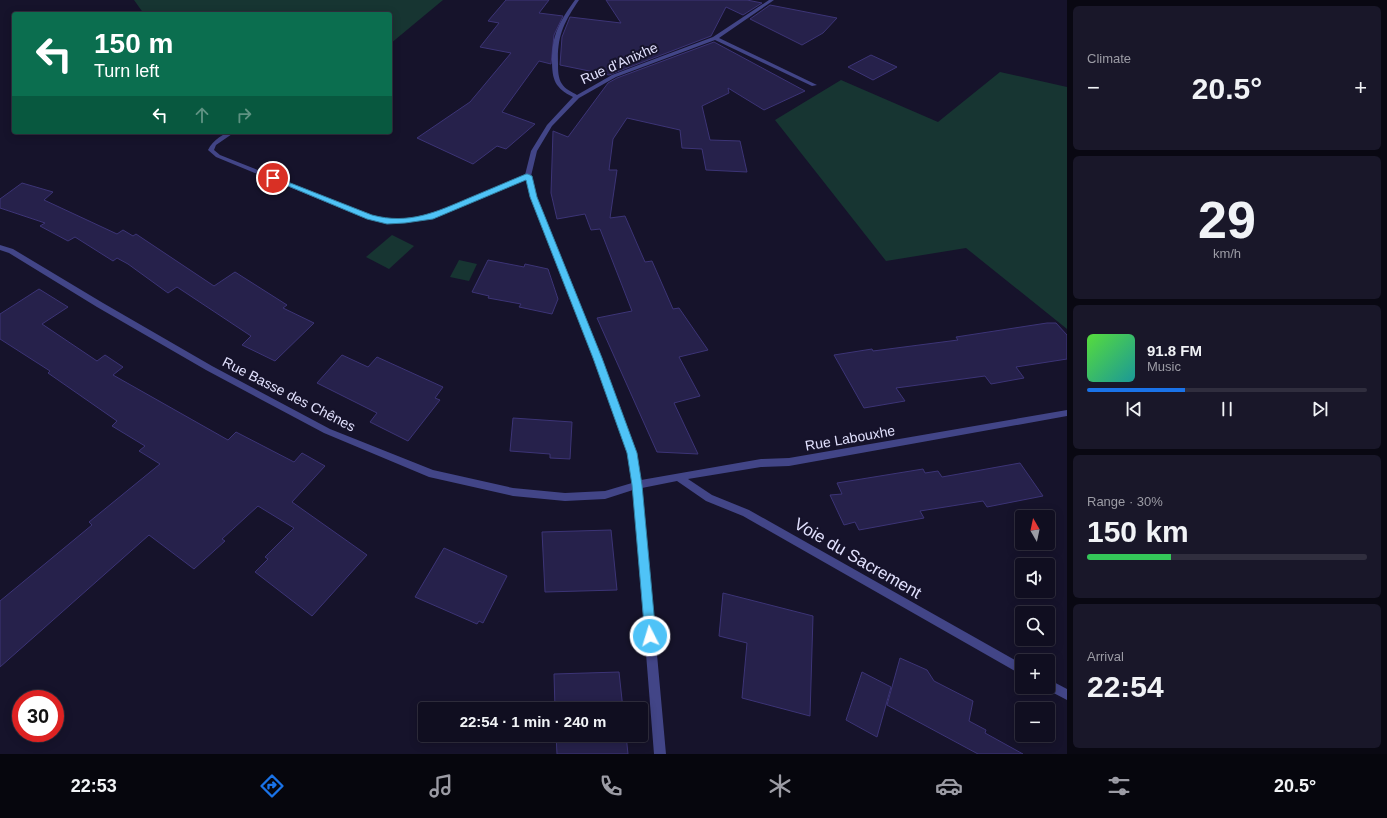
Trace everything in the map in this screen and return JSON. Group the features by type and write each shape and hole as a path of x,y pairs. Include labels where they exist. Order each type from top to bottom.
{"street":[{"path":"577,0 556,34 554,48 556,81 564,90 577,97"},
{"name":"Rue d'Anixhe","path":"660,754 637,485 632,453 598,358 534,197 528,176 534,151 550,125 577,97 614,76 715,38 772,0"},
{"path":"715,38 814,85"},
{"path":"229,134 214,144 211,150 218,156 369,217 387,221 405,221 430,217 528,176"},
{"name":"Rue Basse des Chênes","path":"0,247 11,251 100,305 209,368 327,431 432,474 513,492 565,497 605,495 637,485"},
{"name":"Rue Labouxhe","path":"637,485 761,463 789,462 1067,413"},
{"name":"Voie du Sacrement","path":"678,477 709,498 746,513 1015,666"},
{"path":"1055,688 1067,695"}],"green space":[{"path":"134,0 443,0 392,42 392,12 143,12"},
{"path":"1000,72 1067,87 1067,329 966,248 886,261 775,120 841,80 938,122"},
{"path":"392,235 414,246 389,269 366,257"},
{"path":"459,260 477,264 469,281 450,277"}],"building":[{"path":"506,0 549,0 539,13 563,16 554,35 551,64 539,61 502,112 535,124 506,149 497,146 473,164 417,138 470,102 511,53 480,47 499,23 488,21"},
{"path":"606,0 747,0 762,3 743,15 726,7 711,36 609,75 560,65 562,37 570,17 621,23"},
{"path":"770,5 837,18 823,33 802,45 750,19"},
{"path":"714,42 805,91 764,110 728,88 729,93 702,106 710,140 740,141 747,172 706,170 702,149 682,148 680,130 627,118 613,139 609,170 617,170 610,218 625,216 645,262 652,261 673,309 679,308 708,350 679,357 700,396 674,403 698,454 657,452 597,318 632,311 600,229 591,230 585,214 557,219 551,193 553,131 568,137 608,83 617,78"},
{"path":"871,55 897,67 873,80 848,67"},
{"path":"22,183 53,192 44,200 117,234 123,230 133,236 136,234 214,286 235,272 287,305 283,308 314,323 275,361 242,345 251,336 177,287 168,293 128,264 117,258 113,261 75,237 68,241 40,226 45,223 0,208 0,199"},
{"path":"488,260 524,267 525,264 548,269 558,299 552,314 519,307 521,304 488,298 489,296 472,292"},
{"path":"39,289 68,307 42,324 97,361 105,355 123,367 113,375 228,440 236,432 294,462 302,453 325,466 292,502 367,555 312,616 255,572 268,559 265,557 294,528 258,506 222,539 225,541 194,569 149,535 0,667 0,601 92,525 89,522 160,464 139,451 145,446 112,426 117,421 48,373 50,371 0,339 0,314"},
{"path":"1047,323 1056,323 1067,335 1067,359 1016,367 1024,378 991,384 985,376 896,388 905,401 864,408 834,355 872,349 873,351 958,340 956,337"},
{"path":"342,355 368,367 377,357 443,387 435,398 440,400 408,441 370,422 377,413 317,383"},
{"path":"513,418 572,422 570,459 550,458 550,454 510,451"},
{"path":"1020,463 1043,496 987,507 983,501 920,511 924,518 859,530 855,522 844,525 830,495 842,494 837,483 923,469 925,473 938,471 942,477"},
{"path":"611,530 617,590 545,592 542,532"},
{"path":"444,548 507,576 483,623 479,621 477,624 415,597"},
{"path":"723,593 813,616 810,716 742,698 747,643 719,636"},
{"path":"900,658 927,670 934,681 973,701 969,721 986,730 985,733 1023,754 978,754 887,705"},
{"path":"619,672 622,702 555,702 554,674"},
{"path":"862,672 891,687 877,737 846,720"},
{"path":"556,742 627,742 628,754 557,754"}],"route":[{"path":"273,178 369,217 387,221 405,221 430,217 528,176 534,197 598,358 632,453 637,485 650,636"}]}
